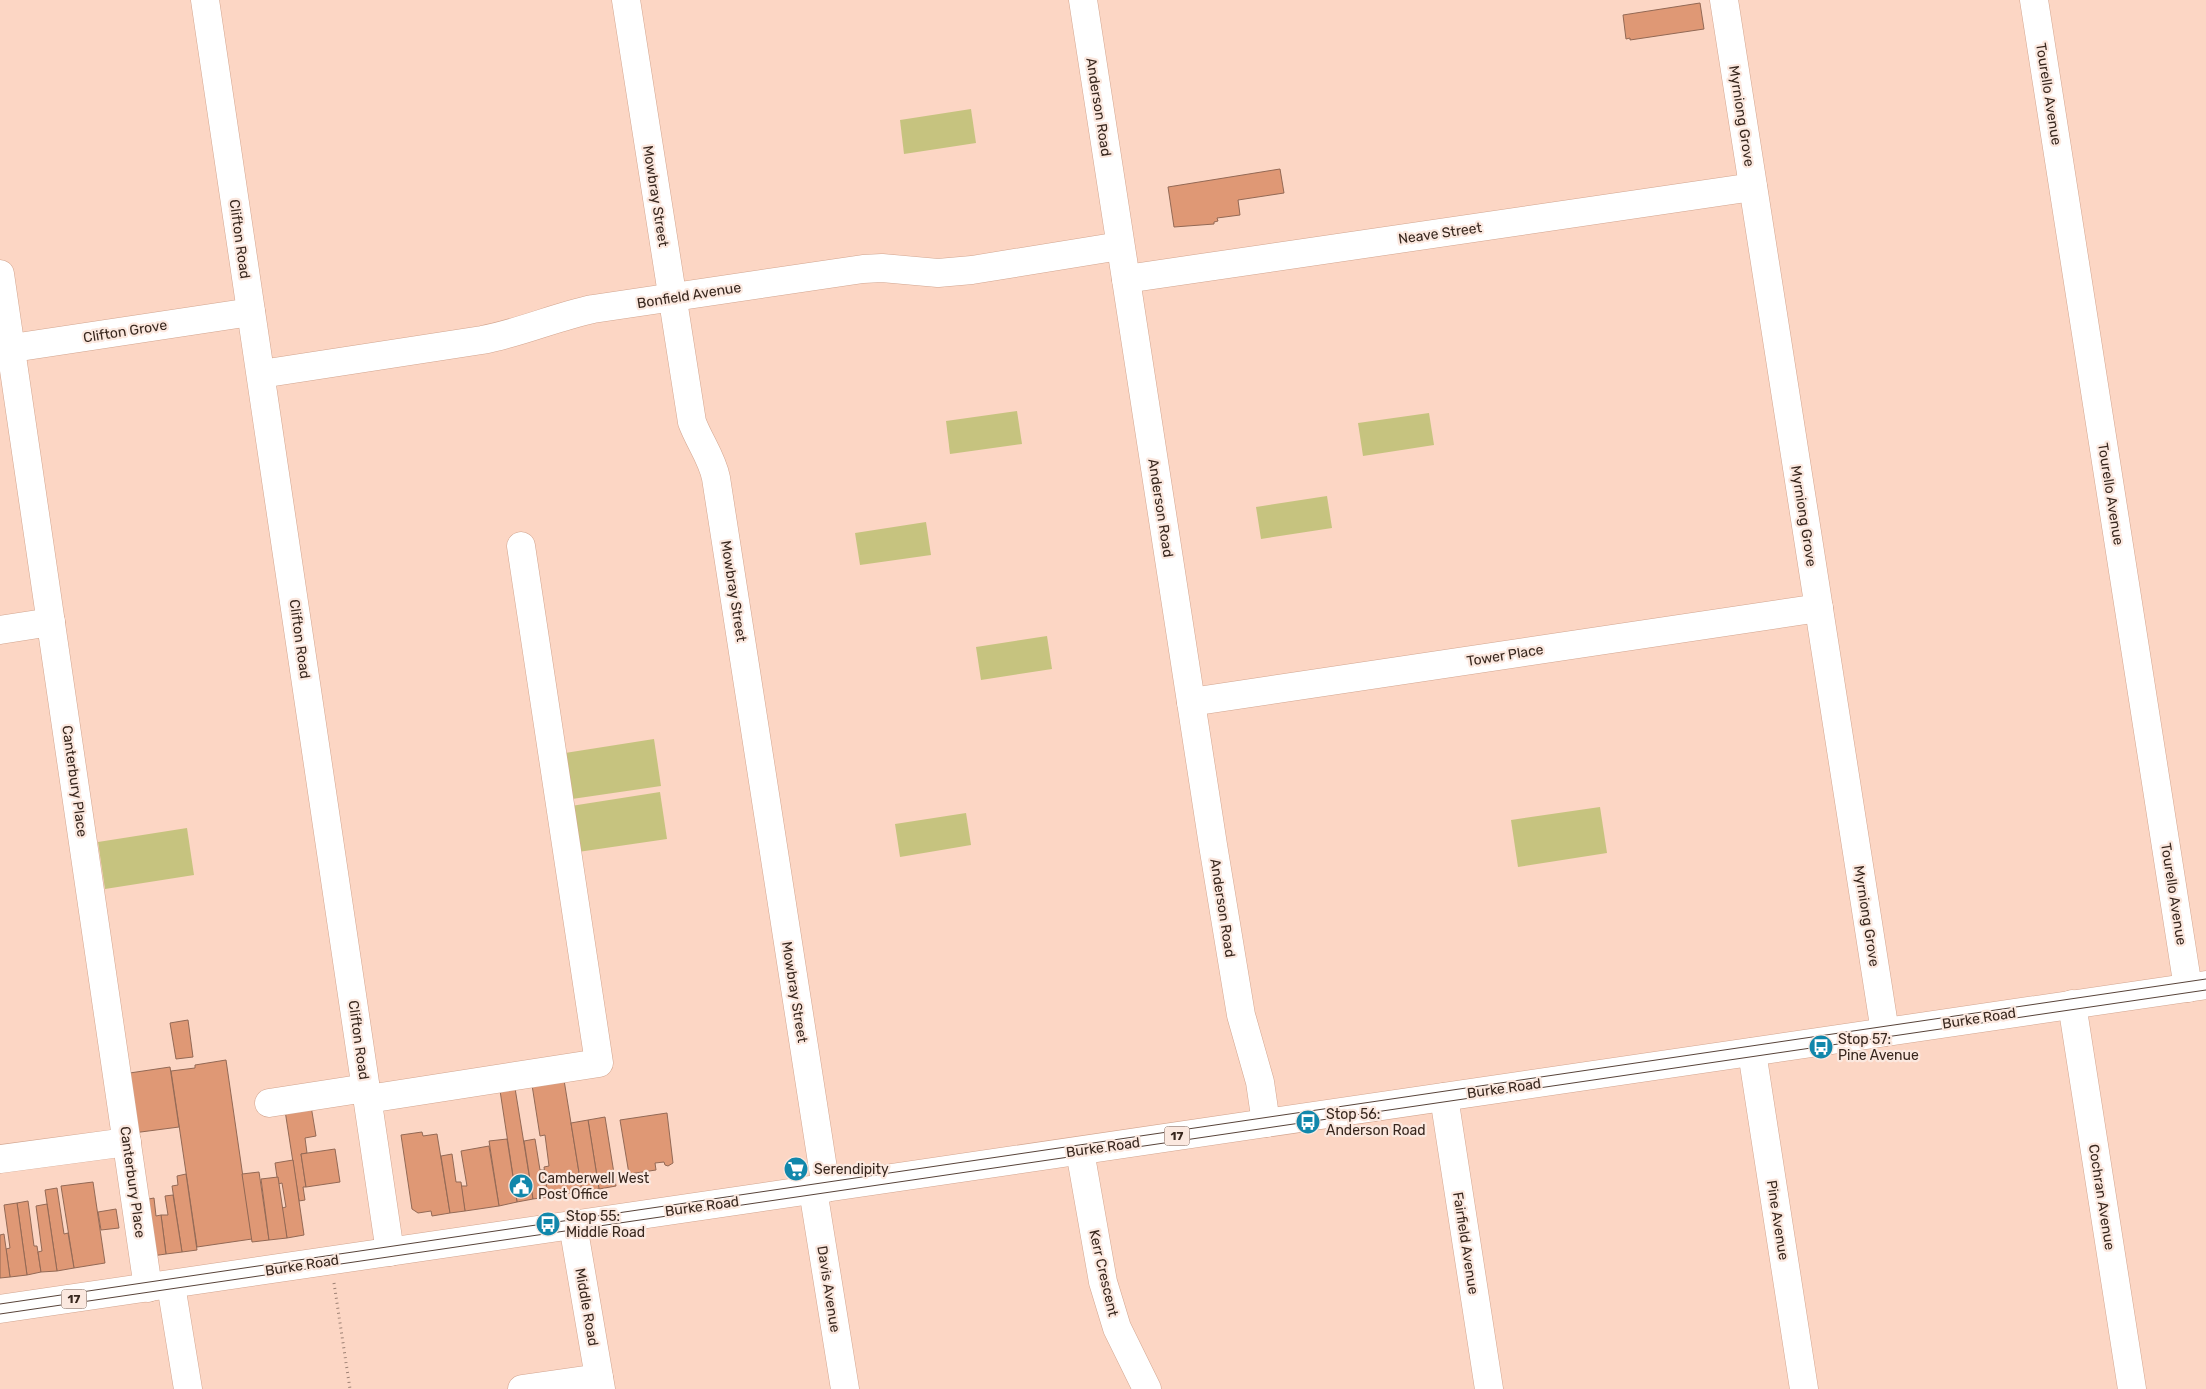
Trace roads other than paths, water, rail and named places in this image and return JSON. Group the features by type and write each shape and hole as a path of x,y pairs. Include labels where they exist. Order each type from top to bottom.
{"street":[{"name":"Mowbray Street","path":"626,0 692,422 710,460 716,478 819,1189"},
{"name":"Anderson Road","path":"1083,0 1241,1015 1244,1082 1258,1124"},
{"name":"Myrniong Grove","path":"1724,0 1885,1032"},
{"name":"Tourello Avenue","path":"2034,0 2197,986"},
{"name":"Clifton Road","path":"206,13 390,1252"},
{"name":"Neave Street","path":"1126,279 1753,186"},
{"name":"Bonfield Avenue","path":"261,374 482,340 506,335 576,312 863,269 882,268 938,273 972,270 1120,246"},
{"name":"Canterbury Place","path":"0,274 6,349 51,622 128,1142 160,1286 188,1389"},
{"name":"Clifton Grove","path":"6,349 251,312"},
{"path":"269,1103 367,1094 599,1063 521,546"},
{"name":"Tower Place","path":"1191,702 1819,608"},
{"path":"0,630 51,622"},
{"name":"Burke Road","path":"0,1309 2197,986"},
{"name":"Cochran Avenue","path":"2072,1004 2132,1389"},
{"name":"Pine Avenue","path":"1752,1052 1804,1389"},
{"name":"Fairfield Avenue","path":"1444,1097 1489,1389"},
{"path":"0,1160 128,1142"},
{"name":"Kerr Crescent","path":"1080,1151 1103,1282 1117,1328 1147,1389"},
{"name":"Davis Avenue","path":"819,1189 845,1389"},
{"name":"Middle Road","path":"573,1225 600,1383"},
{"path":"522,1389 600,1383"}],"tram line":[{"path":"0,1304 2206,979"},
{"path":"0,1314 2206,990"}],"place":[{"name":"Stop 57: Pine Avenue","path":"1821,1047"},
{"name":"Stop 56: Anderson Road","path":"1308,1122"},
{"name":"Serendipity","path":"796,1169"},
{"name":"Camberwell West Post Office","path":"521,1186"},
{"name":"Stop 55: Middle Road","path":"548,1224"}]}
